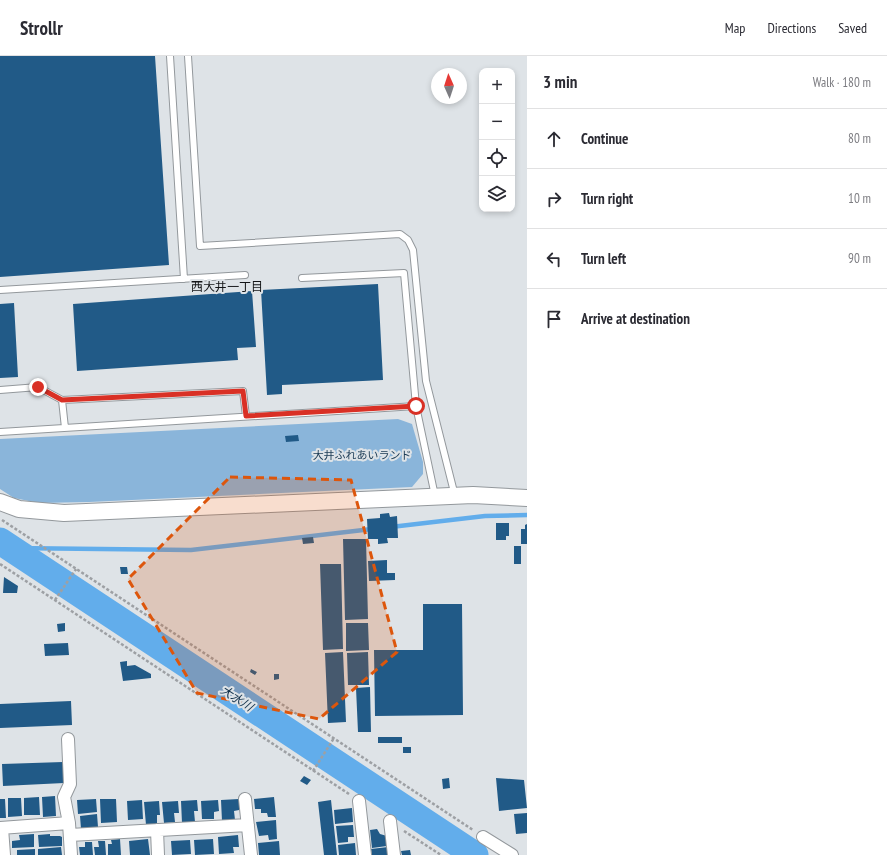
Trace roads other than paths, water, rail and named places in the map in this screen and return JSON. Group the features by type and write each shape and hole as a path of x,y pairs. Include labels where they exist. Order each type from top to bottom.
{"street":[{"path":"0,502 19,509 64,513 435,496 501,496 527,498"},
{"path":"68,739 70,784 64,797 71,855"},
{"path":"245,799 251,855"},
{"path":"359,801 365,855"},
{"path":"390,821 394,855"},
{"path":"4,855 1,828 156,830 248,825"},
{"path":"156,830 158,855"},
{"path":"483,837 512,855"}],"lane":[{"path":"170,56 184,279"},
{"path":"188,56 200,246 400,234 408,240 413,250 426,381 455,496"},
{"path":"302,278 404,272 416,406 435,496"},
{"path":"0,290 245,275"},
{"path":"0,390 38,387 62,400 243,391 246,416"},
{"path":"62,400 65,428"},
{"path":"0,432 416,406"}],"waterway":[{"path":"391,527 485,516 527,515"},
{"path":"10,548 191,550 372,529"},
{"name":"大水川","path":"0,541 475,855"}],"district":[{"name":"西大井一丁目","path":"227,286"}],"park label":[{"name":"大井ふれあいランド","path":"362,455"}]}
